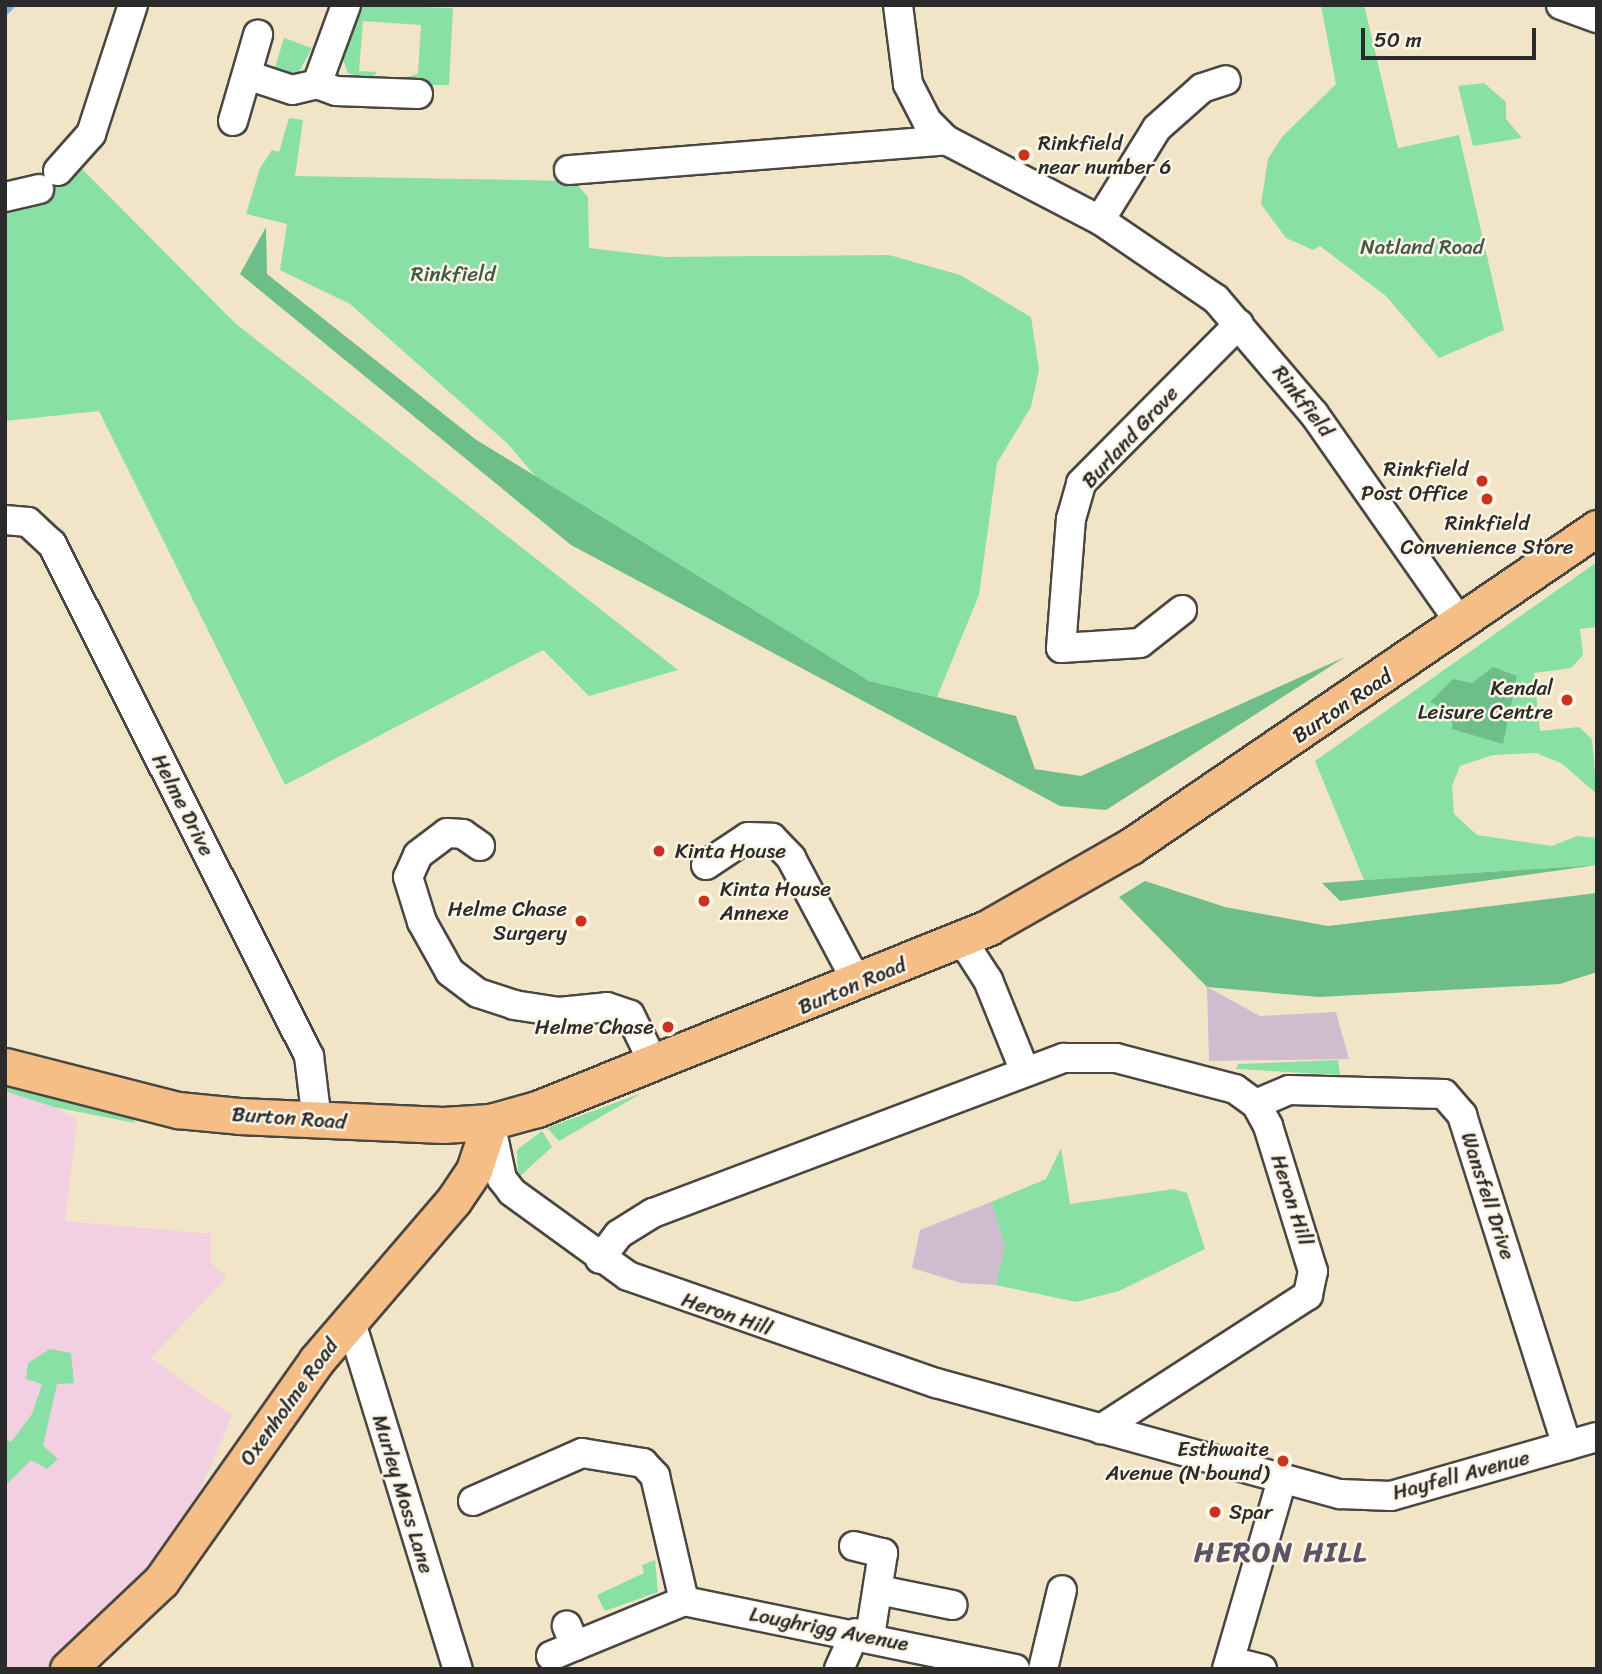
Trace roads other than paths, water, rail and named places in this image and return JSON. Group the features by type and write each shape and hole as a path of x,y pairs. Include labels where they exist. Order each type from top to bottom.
{"main road":[{"name":"Burton Road","path":"5,1066 178,1110 317,1121 490,1122 654,1064 962,940 1131,846 1462,625 1597,528"},
{"name":"Oxenholme Road","path":"68,1669 161,1581 350,1320 454,1200 474,1170 490,1122"}],"street":[{"path":"5,197 49,180 91,134 133,5"},
{"path":"317,84 346,5"},
{"name":"Rinkfield","path":"898,5 908,84 946,141 1100,220 1216,299 1239,324 1398,526 1462,625"},
{"path":"1561,5 1597,18"},
{"path":"233,121 258,35"},
{"path":"247,75 292,90 317,84 336,91 418,94"},
{"path":"1100,220 1157,128 1202,88 1226,80"},
{"path":"569,170 946,141"},
{"name":"Burland Grove","path":"1182,610 1140,643 1061,648 1072,519 1081,483 1239,324"},
{"name":"Helme Drive","path":"5,520 28,522 52,544 309,1056 317,1121"},
{"path":"480,846 463,834 447,833 418,855 408,877 422,922 450,972 478,993 514,1005 559,1013 607,1007 630,1015 654,1064"},
{"path":"706,864 748,837 772,838 790,858 858,984"},
{"path":"962,940 988,979 1024,1069"},
{"path":"600,1259 619,1234 653,1213 1024,1069 1090,1055 1116,1058 1235,1089 1256,1104"},
{"name":"Wansfell Drive","path":"1256,1104 1289,1090 1444,1094 1462,1115 1567,1446"},
{"name":"Heron Hill","path":"1101,1429 1308,1295 1310,1259 1256,1104"},
{"name":"Heron Hill","path":"490,1122 502,1180 600,1259 656,1289 820,1346 1282,1480"},
{"name":"Murley Moss Lane","path":"350,1320 458,1669"},
{"name":"Hayfell Avenue","path":"1282,1480 1340,1494 1391,1496 1597,1437"},
{"path":"484,1489 582,1453 643,1463 655,1476 684,1601 564,1642"},
{"path":"1262,1669 1228,1665 1282,1480"},
{"path":"839,1669 863,1635 879,1590 883,1553 854,1546"},
{"path":"879,1590 952,1605"},
{"path":"1043,1669 1062,1590"},
{"name":"Loughrigg Avenue","path":"684,1601 863,1635 1015,1669"}],"waterway":[{"path":"5,11 11,5"}],"place":[{"name":"Rinkfield near number 6","path":"1024,155"},
{"name":"Rinkfield Post Office","path":"1482,481"},
{"name":"Rinkfield Convenience Store","path":"1487,499"},
{"name":"Kendal Leisure Centre","path":"1567,700"},
{"name":"Kinta House","path":"659,851"},
{"name":"Kinta House Annexe","path":"704,901"},
{"name":"Helme Chase Surgery","path":"581,921"},
{"name":"Helme Chase","path":"668,1027"},
{"name":"Esthwaite Avenue (N bound)","path":"1283,1461"},
{"name":"Spar","path":"1215,1512"}],"district":[{"name":"HERON HILL","path":"1281,1552"}],"park label":[{"name":"Natland Road","path":"1422,247"}]}
